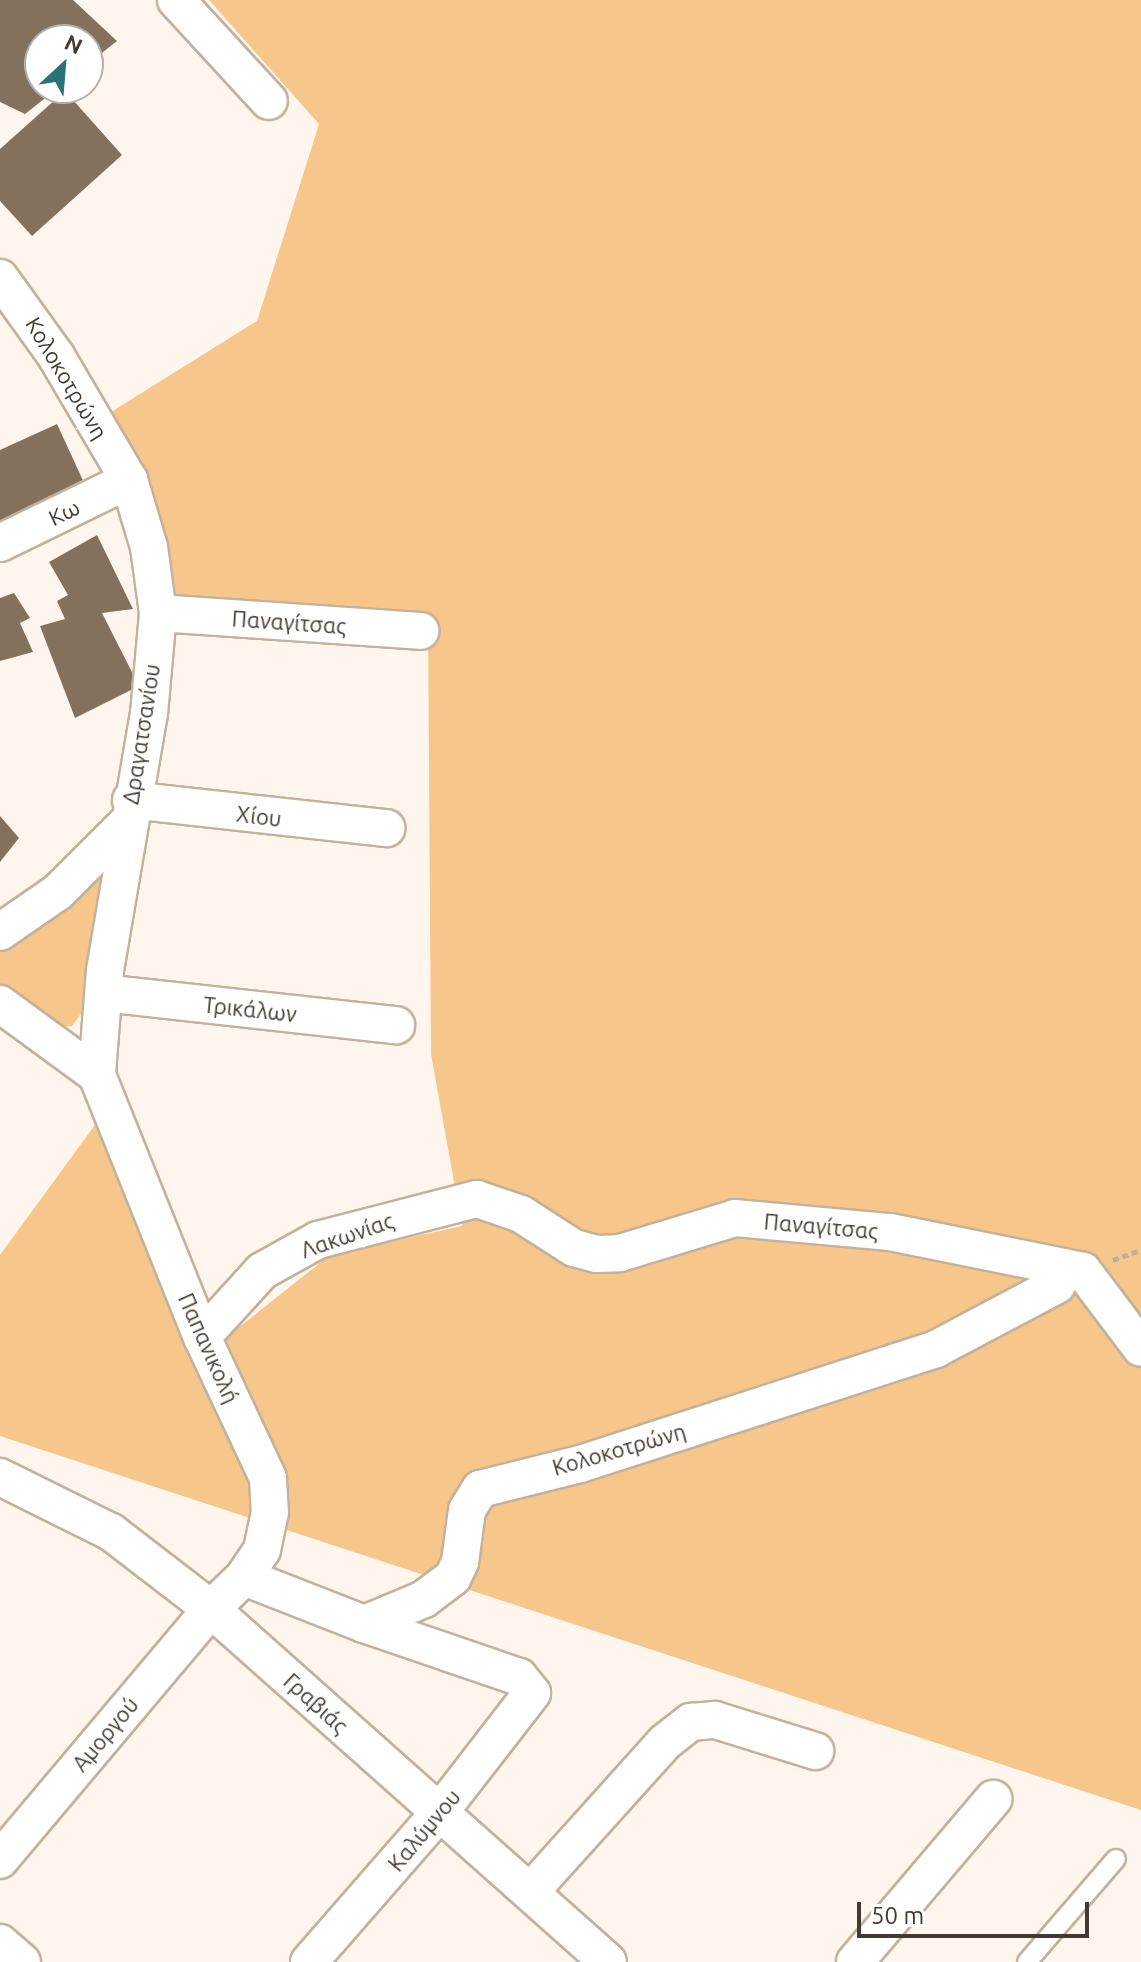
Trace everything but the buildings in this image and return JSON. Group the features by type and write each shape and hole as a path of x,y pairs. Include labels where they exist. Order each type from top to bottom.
{"street":[{"path":"176,0 269,101"},
{"name":"Κολοκοτρώνη","path":"0,278 56,356 129,480"},
{"name":"Κω","path":"0,543 129,480"},
{"name":"Δραγατσανίου","path":"0,932 58,892 129,812 149,713 158,613 149,547 129,480"},
{"name":"Παναγίτσας","path":"158,613 420,631"},
{"name":"Χίου","path":"129,812 386,828"},
{"name":"Παπανικολή","path":"129,812 104,993 97,1075 202,1337 268,1478 270,1512 262,1550 244,1577 211,1609"},
{"name":"Τρικάλων","path":"104,993 396,1025"},
{"path":"0,1004 97,1075"},
{"name":"Παναγίτσας","path":"477,1199 521,1214 574,1248 596,1254 620,1253 735,1218 890,1232 1083,1271 1141,1348"},
{"name":"Λακωνίας","path":"202,1337 262,1271 318,1240 477,1199"},
{"name":"Κολοκοτρώνη","path":"364,1624 424,1599 453,1577 460,1562 467,1510 480,1489 580,1464 936,1349 1057,1285"},
{"name":"Γραβιάς","path":"0,1477 111,1532 211,1609 608,1962"},
{"path":"244,1577 364,1624"},
{"name":"Αμοργού","path":"0,1860 211,1609"},
{"name":"Καλύμνου","path":"309,1962 439,1813 532,1693 519,1677 364,1624"},
{"path":"530,1892 665,1742 691,1722 715,1720 815,1751"},
{"path":"855,1962 993,1799"},
{"path":"0,1943 22,1962"}],"lane":[{"path":"1027,1962 1116,1859"}],"shaded area":[{"path":"209,0 1141,0 1141,1810 0,1436 0,1255 100,1118 200,1358 330,1255 462,1226 431,1054 428,618 167,598 148,482 111,412 257,321 319,124"},
{"path":"104,868 85,1008 72,1026 57,1028 0,988 0,948"}]}
